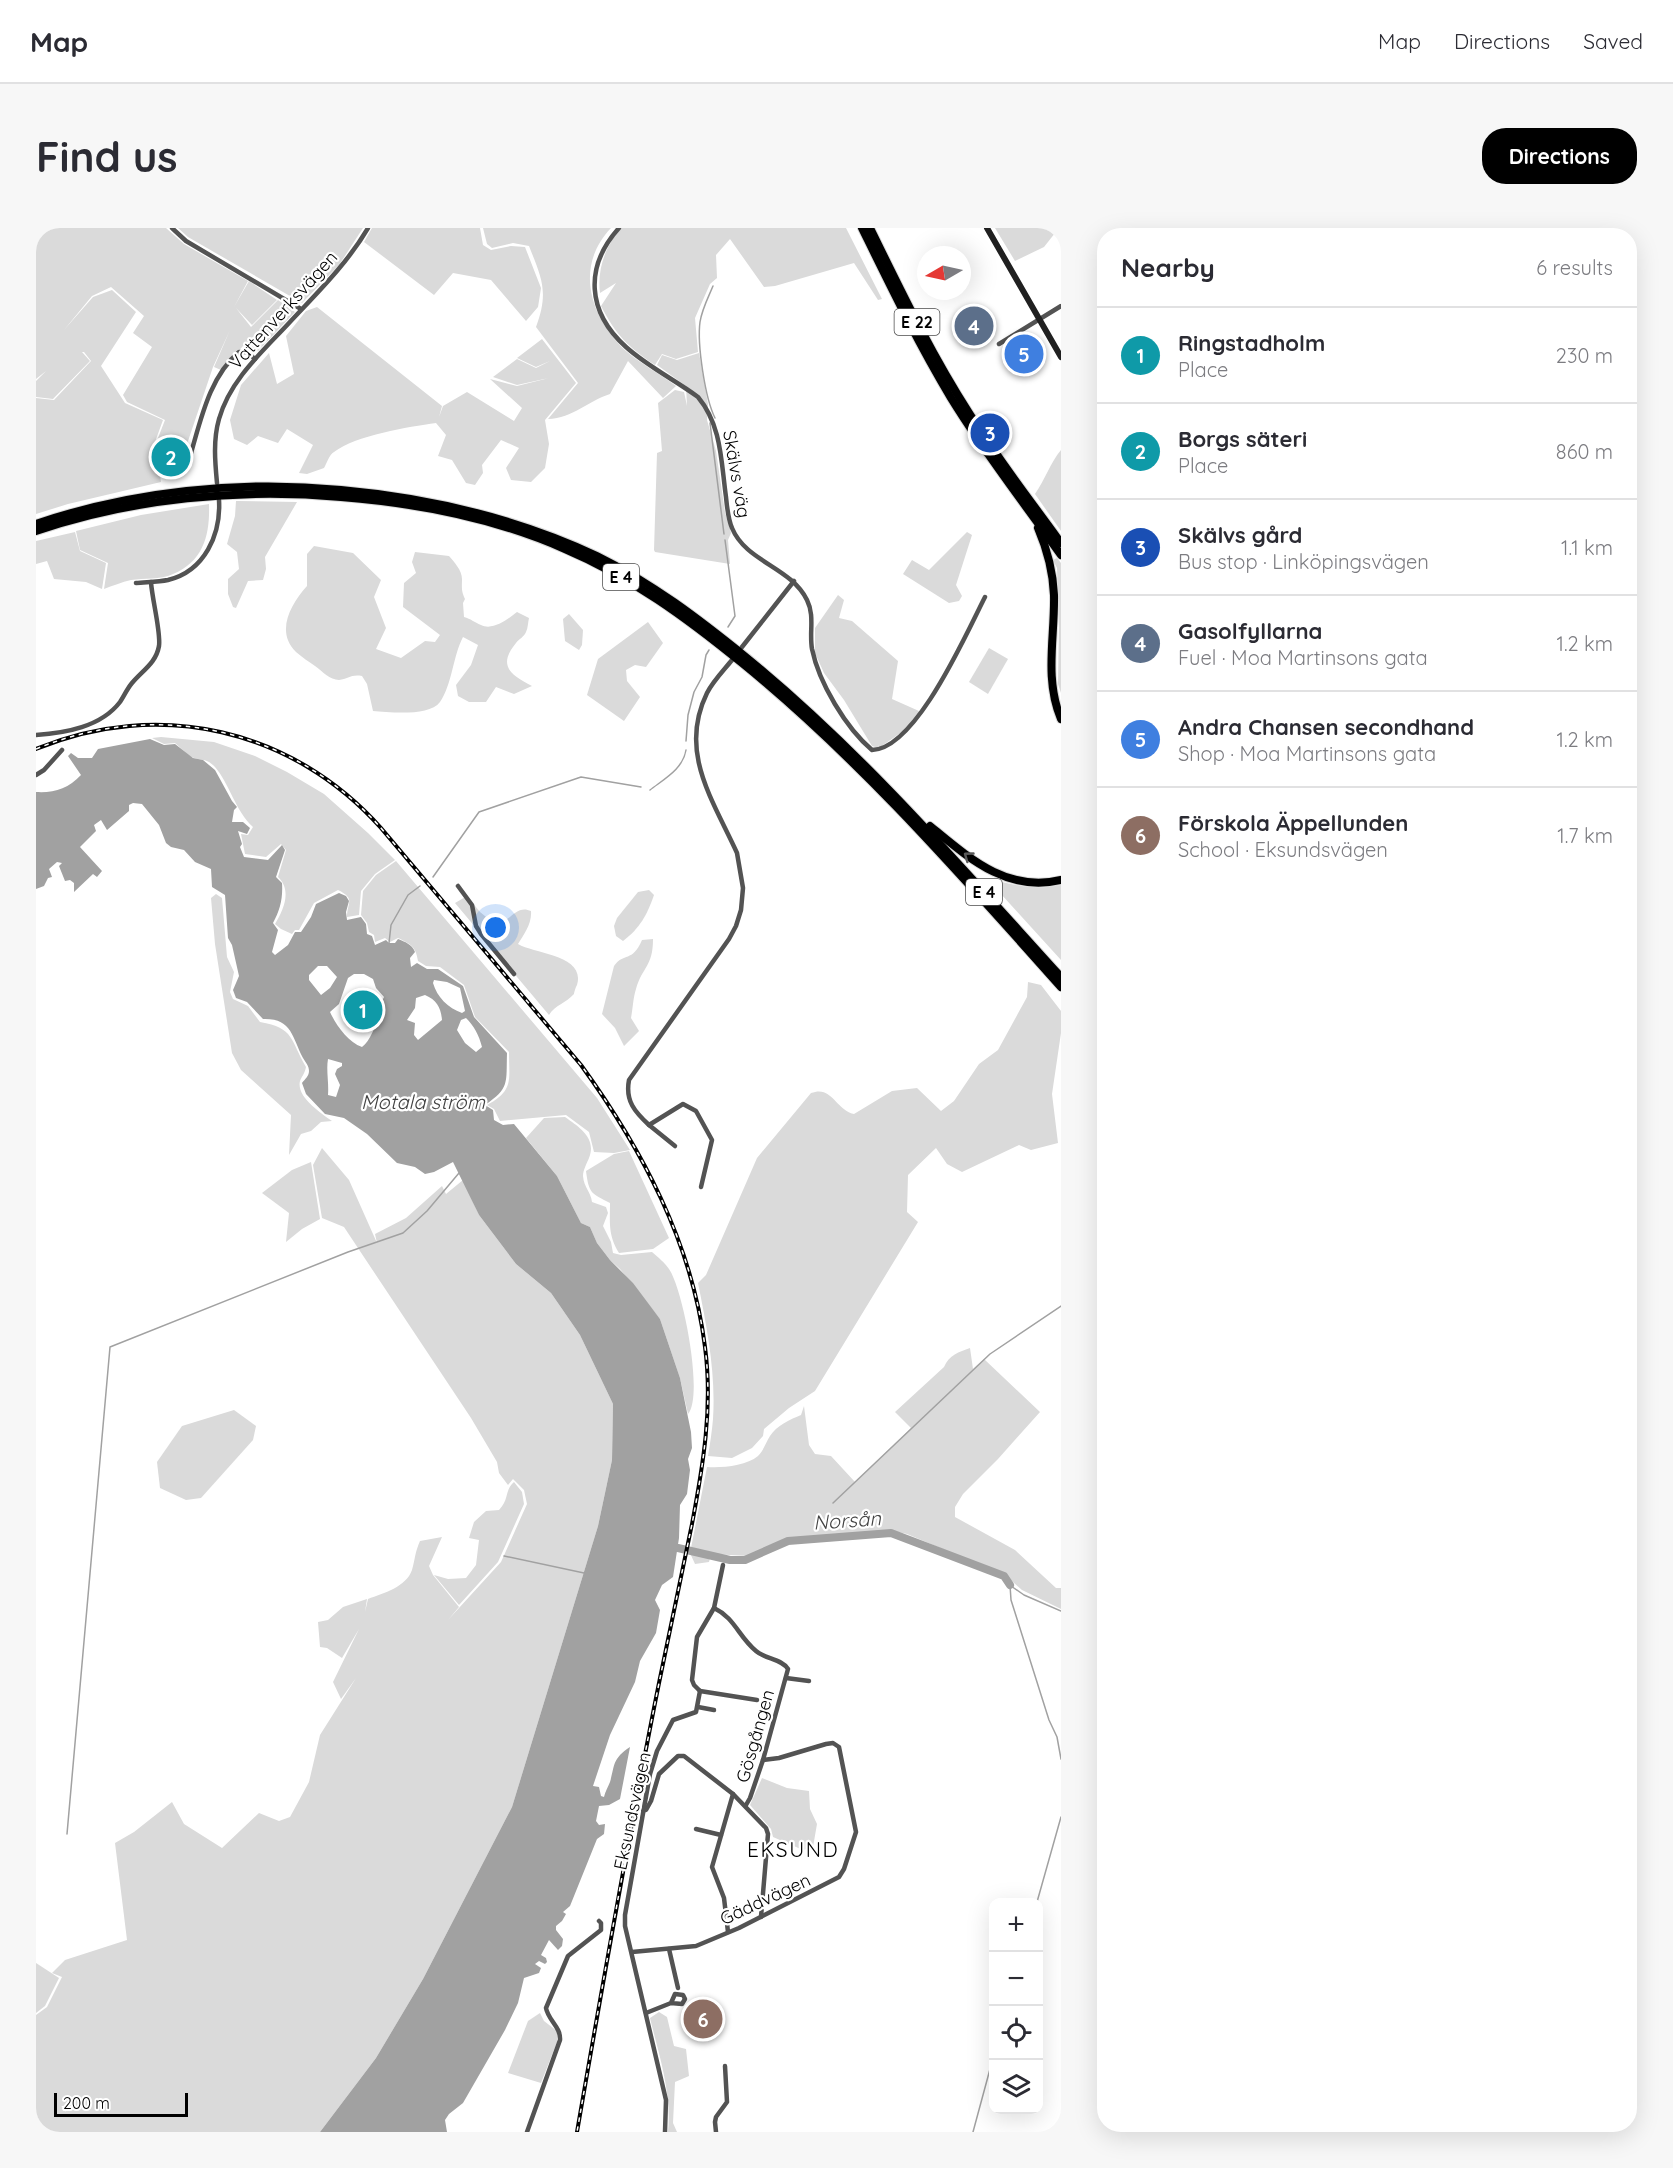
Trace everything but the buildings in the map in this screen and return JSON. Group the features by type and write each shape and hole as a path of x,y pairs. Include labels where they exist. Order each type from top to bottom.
{"highway":[{"name":"E 22","path":"862,228 927,356 950,396 990,457 1061,555"},
{"name":"E 22","path":"870,228 933,353 958,396 986,440 1061,543"},
{"name":"E 4","path":"36,524 85,510 158,496 230,488 325,488 411,498 473,511 566,542 599,557 671,599 795,699 860,758 1061,976"},
{"name":"E 4","path":"36,531 87,516 176,500 240,495 318,495 371,499 425,508 517,531 564,548 668,604 791,704 881,790 1061,987"},
{"path":"1033,515 1045,546 1052,577 1054,605 1051,671 1054,698 1061,719"},
{"path":"908,808 968,857 1000,876 1030,883 1061,880"}],"street":[{"path":"172,228 186,240 302,309"},
{"name":"Vattenverksvägen","path":"217,483 215,442 219,419 237,381 346,262 368,228"},
{"name":"Skälvs väg","path":"619,228 608,239 596,264 594,290 601,314 611,331 627,348 692,392 705,405 718,437 732,530 748,549 794,581 808,600 812,616 812,649 820,678 863,743 872,750 879,750 908,730 922,712 956,654 985,597"},
{"path":"987,228 1061,357"},
{"path":"999,344 1061,306"},
{"path":"191,453 205,406 216,382 239,352 247,352 255,359"},
{"path":"136,582 170,580 186,572 200,561 216,534 219,500"},
{"path":"742,647 794,581"},
{"path":"36,735 64,731 99,721 119,704 132,683 152,664 159,641 151,582"},
{"path":"675,1146 649,1125 631,1105 627,1089 629,1080 729,939 741,910 743,888 737,853 698,766 695,745 696,726 708,690 732,660"},
{"path":"36,775 44,770 62,750"},
{"path":"458,886 472,905 476,926 481,934 514,974"},
{"path":"649,1125 683,1104 696,1111 712,1140 701,1187"},
{"path":"714,1710 698,1707 700,1691 692,1680 697,1637 714,1608 723,1565"},
{"path":"714,1608 730,1618 739,1634 755,1651 787,1666 787,1676 809,1681"},
{"name":"Gösgången","path":"746,1805 763,1760 787,1676"},
{"path":"700,1691 757,1700"},
{"name":"Eksundsvägen","path":"665,2132 666,2100 624,1915 652,1767 672,1720 696,1712 698,1707"},
{"name":"Gäddvägen","path":"632,1952 696,1946 839,1878 856,1832 839,1747 837,1744 811,1747 779,1758 763,1760"},
{"path":"643,1810 646,1810 651,1801 659,1774 678,1756 684,1756 746,1805 766,1828 769,1840 761,1917"},
{"path":"728,1932 724,1898 712,1867 733,1794"},
{"path":"696,1829 721,1835"},
{"path":"527,2132 560,2040 560,2032 551,2021 546,2008 568,1956 601,1930 599,1921"},
{"path":"669,1949 678,1988"},
{"path":"646,2013 671,2003"},
{"path":"716,2132 716,2118 727,2102 725,2066"}],"shaded area":[{"path":"36,228 166,228 184,244 248,281 234,307 249,281 277,300 252,325 236,308 251,327 278,300 295,312 258,351 243,346 221,370 214,367 230,330 213,367 185,450 158,438 165,420 127,402 123,395 152,347 133,333 144,316 111,287 92,296 64,330 93,297 112,290 136,312 101,366 125,403 163,420 155,442 161,482 36,514 36,398 54,400 91,361 82,352 90,361 53,399 36,397 36,381 46,371 36,379"},
{"path":"178,228 363,228 339,265 302,303 188,237"},
{"path":"372,228 480,228 483,245 491,250 511,246 525,247 541,288 538,307 526,321 491,280 453,273 434,295 364,242"},
{"path":"483,228 611,228 600,243 593,259 590,275 591,291 596,307 603,323 626,351 676,386 663,398 628,361 610,394 565,416 548,419 578,383 536,327 543,295 540,277 529,246 513,243 492,248 487,244"},
{"path":"622,228 846,228 882,299 878,300 854,263 775,286 764,287 730,239 716,255 717,278 710,284 695,318 698,352 676,359 662,354 655,365 624,340 601,306 616,283 600,293 601,267 611,242"},
{"path":"995,228 1059,228 1044,247 1015,261"},
{"path":"317,307 442,406 439,417 443,406 467,392 514,421 522,408 490,379 517,386 549,378 517,385 493,377 517,359 536,368 550,361 536,367 517,358 542,339 576,383 545,420 549,444 545,468 531,482 511,480 506,468 519,448 501,440 482,465 483,473 475,485 466,483 452,460 438,456 446,435 436,423 383,433 356,441 332,453 324,468 307,474 299,473 313,445 287,429 278,443 258,436 247,445 234,439 230,420 241,385 269,353 277,384 294,374 286,336 306,311"},
{"path":"699,353 708,404 707,420 716,451 725,512 731,533 728,540 730,564 654,550 657,453 662,451 658,403 675,390 684,392 687,406 686,386 657,365 662,355 677,360"},
{"path":"1061,450 1061,531 1035,494"},
{"path":"236,501 297,502 265,557 266,569 263,580 248,581 236,608 233,607 228,594 228,579 239,569 237,552 227,544 235,516"},
{"path":"209,504 206,536 198,554 192,562 168,576 131,580 104,589 108,563 80,550 76,531 141,515"},
{"path":"75,532 80,551 106,563 102,589 86,582 54,579 47,561 36,564 36,541"},
{"path":"967,532 972,535 956,585 962,596 959,601 949,603 903,574 912,560 929,570"},
{"path":"314,546 353,553 381,580 374,597 386,628 376,649 401,658 425,641 435,642 440,635 403,607 404,583 416,573 412,562 415,552 449,556 462,576 462,591 465,599 464,617 486,626 500,623 517,612 529,618 526,632 510,651 507,664 513,674 532,686 514,694 496,687 486,702 469,702 458,696 456,685 471,665 478,645 463,637 444,695 435,707 418,712 373,711 367,684 362,676 339,680 329,677 296,652 290,644 286,627 288,618 291,609 307,586 307,554"},
{"path":"1057,558 1061,563 1061,693 1058,684 1057,568 1053,560"},
{"path":"838,595 844,600 839,618 852,621 898,661 892,699 919,711 906,729 879,748 879,745 878,748 872,746 844,700 824,673 815,653 815,628"},
{"path":"569,614 583,630 582,645 579,650 565,641 563,619"},
{"path":"648,622 663,643 646,667 635,665 626,670 627,681 640,697 624,721 587,695 598,659"},
{"path":"989,648 1008,659 988,694 969,682"},
{"path":"152,738 214,742 255,756 324,794 368,833 395,860 375,874 361,891 359,915 347,917 349,899 338,890 314,903 299,930 295,930 292,934 275,924 286,894 278,877 286,850 281,844 266,857 245,854 241,834 248,835 253,827 242,814 215,767 205,760 192,757 175,743 164,744"},
{"path":"396,861 597,1098 630,1150 614,1153 594,1152 589,1132 566,1115 500,1121 494,1109 487,1105 496,1100 506,1089 509,1078 509,1052 475,1017 464,985 440,967 426,966 418,961 414,949 403,940 398,938 390,942 385,938 375,942 374,935 369,932 367,923 361,915 363,891 376,875"},
{"path":"994,880 1027,887 1061,885 1061,960 991,883"},
{"path":"649,890 654,895 646,915 623,941 616,936 614,926 617,918 638,892"},
{"path":"216,894 222,898 227,957 234,972 230,992 233,999 248,1006 260,1022 286,1032 306,1067 300,1081 305,1099 332,1121 321,1122 311,1131 301,1134 289,1155 291,1115 241,1070 232,1053 215,944 211,898"},
{"path":"467,896 480,912 496,925 521,910 531,911 529,925 518,944 567,961 574,967 578,975 574,994 549,1015 455,903"},
{"path":"653,939 651,956 635,992 631,1018 639,1031 624,1046 615,1028 602,1014 614,966 621,959 635,952 642,940"},
{"path":"1028,982 1041,985 1061,1011 1061,1033 1052,1094 1058,1143 1031,1150 1019,1145 962,1172 947,1164 936,1148 908,1175 907,1212 918,1222 815,1391 789,1408 764,1429 763,1436 752,1448 732,1458 708,1456 714,1402 712,1368 698,1283 706,1275 757,1158 811,1093 818,1091 829,1095 854,1114 892,1091 917,1088 941,1111 954,1101 979,1064 998,1050 1027,997"},
{"path":"565,1117 581,1129 589,1139 591,1151 583,1176 592,1202 606,1207 608,1213 603,1226 611,1242 613,1253 621,1255 652,1252 667,1267 674,1280 685,1319 693,1365 694,1387 688,1414 680,1378 660,1319 597,1243 590,1227 581,1223 557,1176 526,1138 544,1118"},
{"path":"322,1148 349,1180 377,1243 375,1234 406,1218 442,1186 446,1194 463,1180 479,1215 516,1264 551,1293 580,1335 613,1404 612,1460 598,1526 512,1807 423,1979 376,2058 320,2132 36,2132 36,2015 47,2007 62,1977 52,1973 65,1960 127,1940 115,1843 134,1832 172,1802 184,1824 222,1848 259,1813 279,1821 290,1817 309,1782 320,1735 356,1678 341,1699 333,1682 359,1629 342,1658 327,1648 320,1647 318,1622 328,1620 343,1607 367,1599 365,1612 368,1599 394,1589 409,1576 420,1541 442,1537 429,1566 433,1575 459,1607 448,1620 501,1562 527,1504 524,1490 513,1479 508,1485 499,1473 497,1462 471,1418 344,1227 322,1218 313,1165"},
{"path":"629,1151 669,1238 653,1249 619,1253 611,1235 610,1203 592,1192 586,1171 614,1154"},
{"path":"311,1162 320,1219 302,1229 286,1242 289,1213 262,1193 292,1170"},
{"path":"970,1348 973,1369 984,1359 1040,1412 963,1494 955,1507 955,1517 1015,1550 1056,1588 1061,1588 1061,1609 1022,1590 1005,1575 907,1534 889,1530 789,1538 749,1556 711,1554 709,1562 695,1564 690,1553 707,1467 734,1466 758,1456 773,1432 784,1423 801,1415 804,1406 809,1445 815,1454 831,1456 855,1482 911,1428 895,1412 952,1357"},
{"path":"234,1410 256,1426 253,1440 201,1498 186,1500 160,1488 157,1462 182,1426"},
{"path":"514,1482 522,1492 524,1504 498,1562 459,1605 434,1575 448,1579 466,1578 476,1565 479,1540 469,1538 474,1522 486,1511 499,1510"},
{"path":"762,1778 787,1788 809,1791 810,1809 817,1824 813,1847 803,1850 773,1837 771,1829 750,1805"},
{"path":"36,1963 59,1978 45,2006 36,2013"},
{"path":"659,2012 667,2017 674,2046 686,2049 689,2076 675,2082 673,2123 677,2132 668,2132 666,2089 650,2018"},
{"path":"540,2013 544,2021 557,2031 557,2042 541,2083 508,2073 528,2021"}],"water":[{"name":"Motala ström","path":"150,739 164,745 175,744 193,758 203,760 215,770 237,807 234,810 232,822 243,822 250,828 247,834 238,831 244,857 268,860 282,845 285,850 276,877 282,883 281,899 273,923 278,930 272,952 275,955 288,945 295,932 301,932 316,904 339,893 346,896 349,901 346,912 347,920 361,917 366,924 367,934 372,936 375,945 386,940 389,943 395,943 398,939 406,942 415,952 410,958 411,967 417,963 427,969 438,969 463,986 474,1017 507,1053 507,1071 503,1089 485,1105 493,1110 494,1120 503,1125 514,1124 557,1176 581,1223 590,1227 597,1243 633,1283 660,1319 680,1378 692,1448 688,1459 690,1470 687,1494 680,1505 679,1538 673,1577 662,1585 655,1600 660,1610 656,1633 640,1661 635,1682 610,1735 593,1786 599,1787 601,1796 604,1797 617,1759 630,1747 620,1799 609,1805 599,1806 596,1821 599,1825 605,1824 604,1834 597,1839 570,1906 563,1912 566,1914 556,1926 556,1930 563,1939 562,1946 558,1950 549,1940 541,1955 546,1958 547,1962 545,1964 539,1961 535,1964 541,1968 539,1973 524,1978 518,2003 505,2030 463,2103 445,2120 447,2132 320,2132 376,2058 423,1979 512,1807 598,1526 612,1460 613,1404 580,1335 551,1293 516,1264 479,1215 453,1162 425,1174 415,1167 397,1163 367,1134 344,1118 325,1114 306,1094 302,1083 309,1071 290,1030 280,1022 263,1019 247,1002 236,998 233,990 239,976 232,945 228,938 225,895 212,887 211,869 195,862 184,850 171,847 166,843 159,825 142,804 129,805 129,811 107,830 101,820 94,825 96,831 80,847 102,871 97,877 93,874 74,892 74,883 70,880 65,881 59,866 62,863 57,862 49,869 52,877 48,878 44,886 36,889 36,792 55,791 71,784 81,775 68,756 71,753 78,758 92,758 98,749","holes":["318,966 327,966 337,977 330,988 321,995 309,980 309,975","354,974 364,974 373,979 376,988 384,997 383,1016 362,1047 347,1037 330,1012 339,1004 348,978","434,980 447,982 460,988 465,1011 462,1013 448,1005 435,988","425,995 433,999 439,1008 442,1020 418,1040 414,1035 415,1023 407,1020 415,1008 416,998","466,1018 476,1031 482,1047 476,1052 465,1043 457,1030 461,1020","328,1059 342,1063 335,1074 340,1085 336,1097 328,1095"]}],"waterway":[{"path":"713,286 702,313 699,332 705,385 715,418"},
{"path":"710,423 724,534"},
{"path":"725,540 735,616 728,627"},
{"path":"686,741 688,715 709,650"},
{"path":"650,790 677,768 686,750"},
{"path":"433,877 479,812 581,777 641,787"},
{"path":"389,943 391,925 408,895 420,886"},
{"path":"67,1834 110,1347 348,1252 403,1233 427,1211 459,1173"},
{"path":"833,1503 990,1354 1061,1306"},
{"name":"Norsån","path":"678,1548 730,1560 745,1560 788,1541 891,1533 1004,1576 1010,1585"},
{"path":"504,1556 584,1573"},
{"path":"1010,1585 1011,1600 1049,1720 1057,1737 1061,1759"},
{"path":"1011,1586 1024,1595 1061,1611"},
{"path":"1038,1898 1061,1817"},
{"path":"973,2132 992,2060"}],"railway":[{"path":"36,749 83,734 129,726 176,725 222,732 266,746 307,767 346,794 381,828 581,1065 644,1164 676,1234 689,1271 705,1347 708,1392 706,1436 696,1502 637,1795 577,2132"}],"place":[{"name":"Gasolfyllarna","path":"974,326"},
{"name":"Andra Chansen secondhand","path":"1024,354"},
{"name":"Skälvs gård","path":"990,433"},
{"name":"Borgs säteri","path":"171,457"},
{"name":"Ringstadholm","path":"363,1010"},
{"name":"Förskola Äppellunden","path":"703,2019"}],"district":[{"name":"EKSUND","path":"793,1849"}]}
